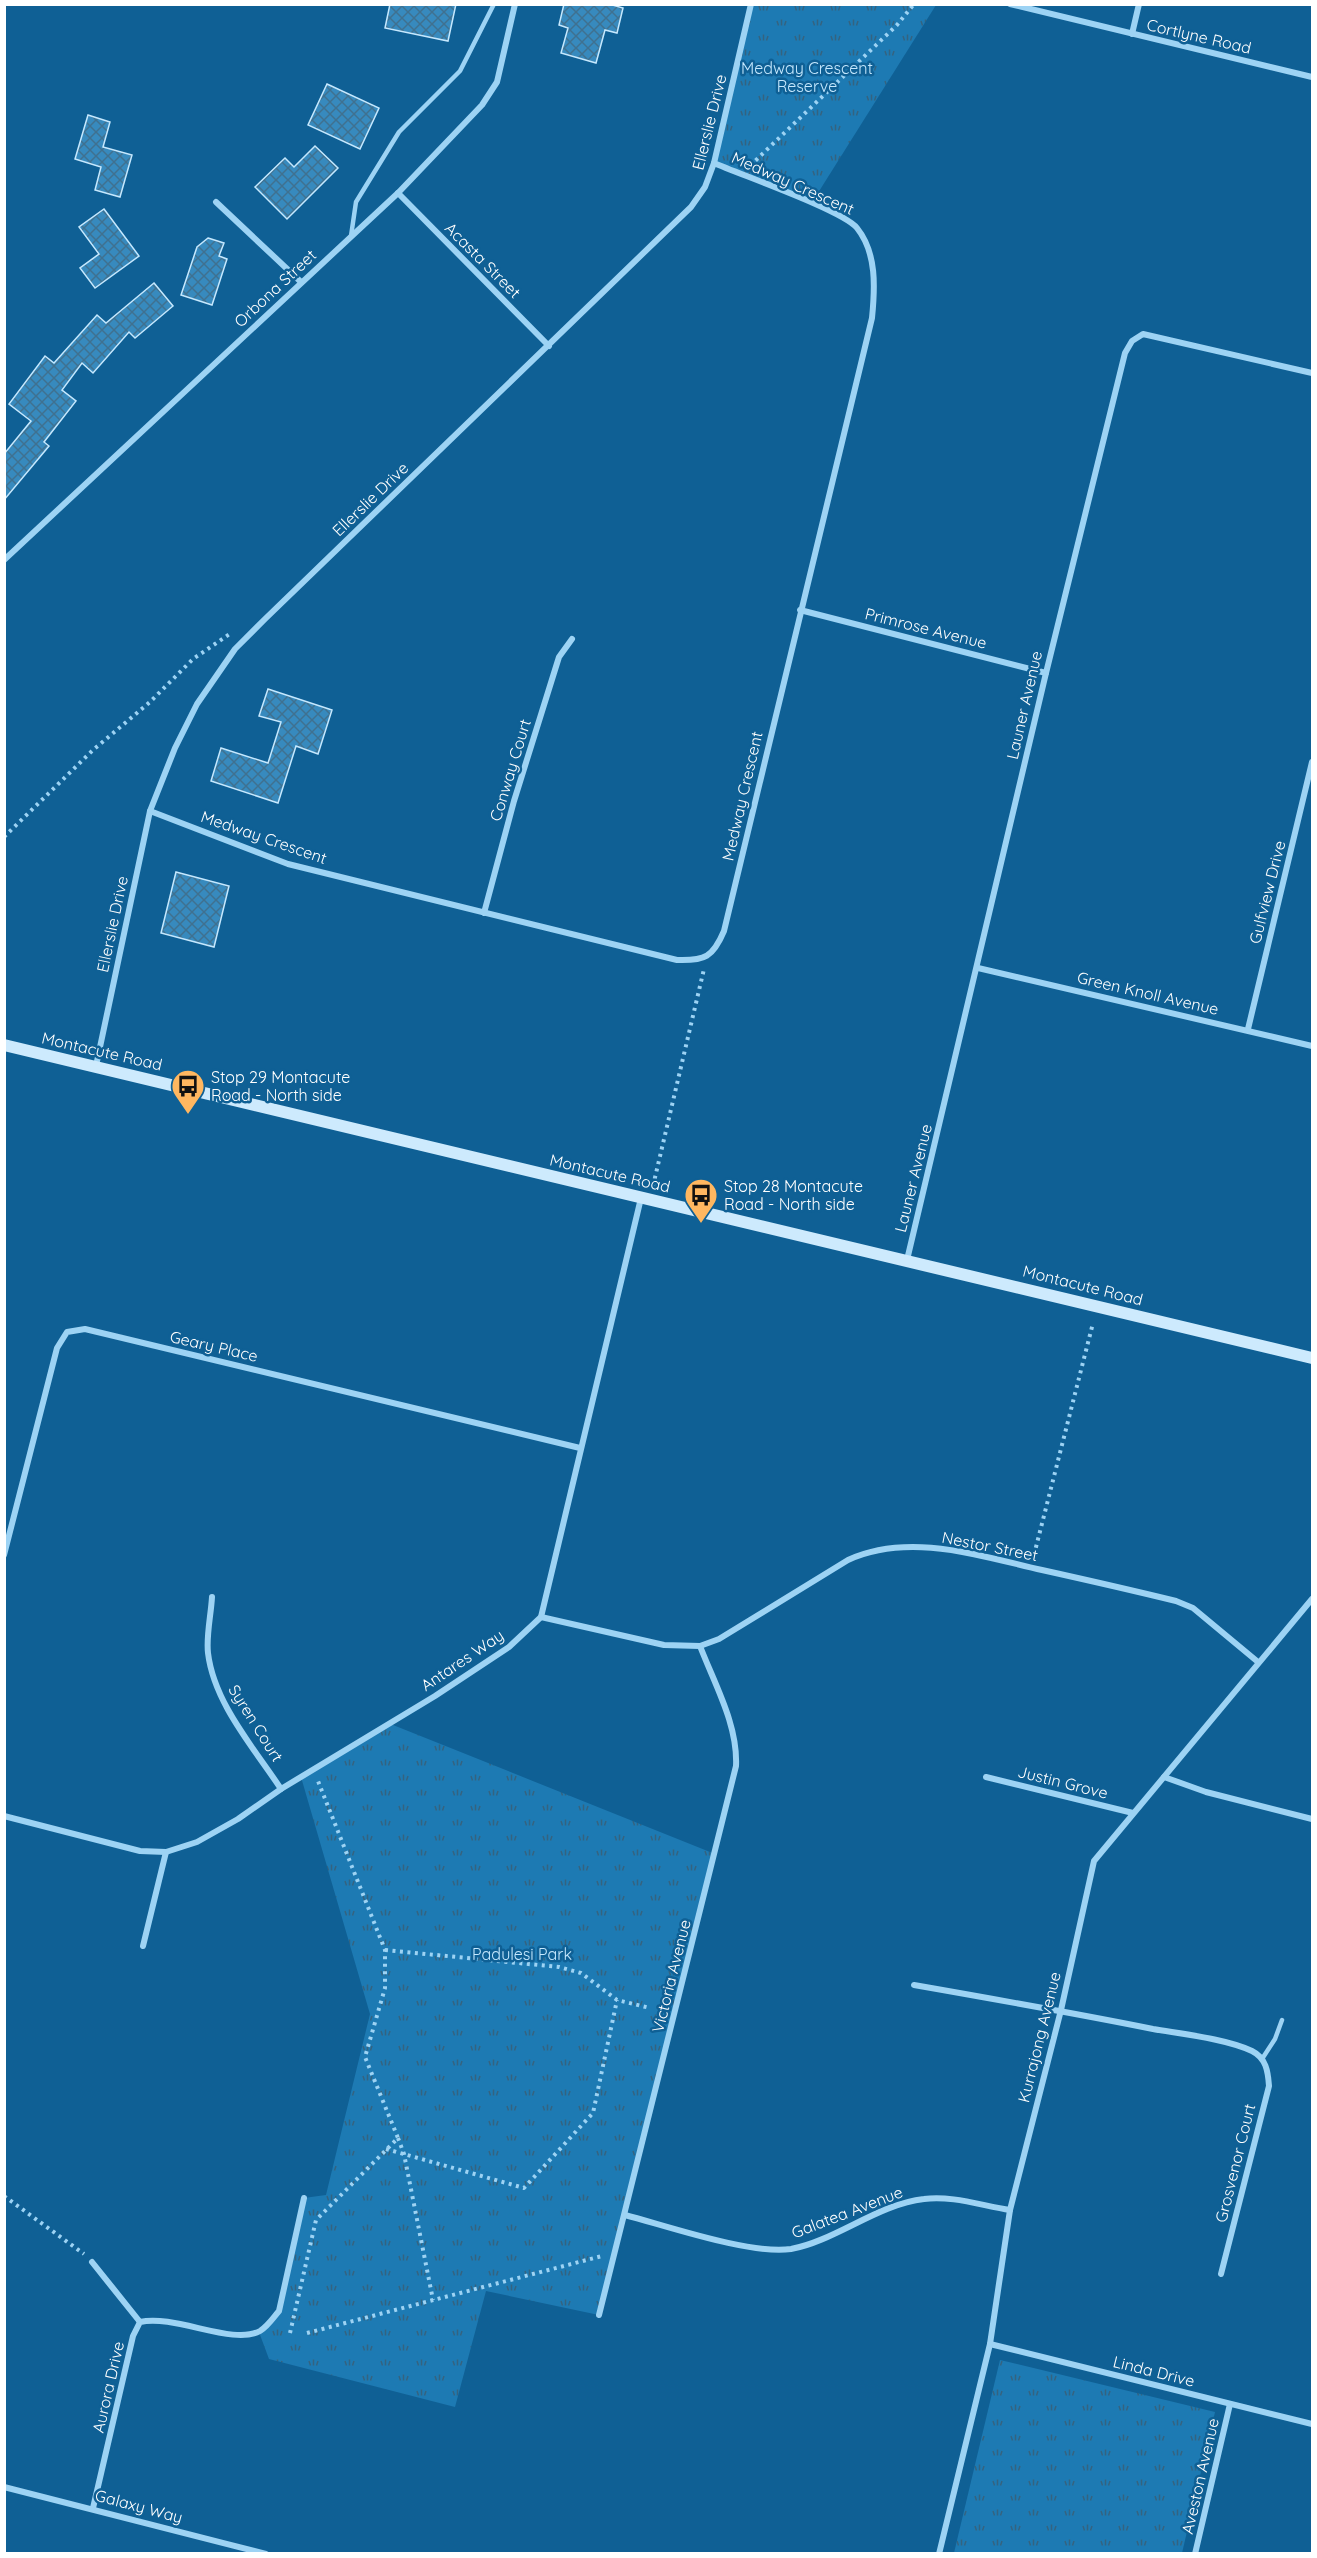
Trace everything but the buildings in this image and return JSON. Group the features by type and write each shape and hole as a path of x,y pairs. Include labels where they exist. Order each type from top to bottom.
{"main road":[{"name":"Montacute Road","path":"4,1045 1312,1358"}],"street":[{"name":"Orbona Street","path":"4,560 398,194 482,105 496,82 515,4"},
{"name":"Ellerslie Drive","path":"96,1066 150,811 175,748 197,704 235,649 691,207 705,187 714,163 751,4"},
{"name":"Cortlyne Road","path":"1010,4 1312,77"},
{"path":"1132,34 1139,4"},
{"name":"Medway Crescent","path":"150,811 288,864 677,960 707,957 717,948 724,931 872,318 875,283 871,257 856,227 836,214 714,163"},
{"name":"Acasta Street","path":"398,194 549,346"},
{"path":"216,202 301,282"},
{"name":"Launer Avenue","path":"907,1260 978,968 1046,673 1125,353 1132,341 1143,334 1312,373"},
{"name":"Primrose Avenue","path":"800,610 1046,673"},
{"name":"Conway Court","path":"484,913 514,801 559,657 572,639"},
{"name":"Gulfview Drive","path":"1248,1029 1312,762"},
{"name":"Green Knoll Avenue","path":"978,968 1248,1029 1312,1046"},
{"path":"541,1617 580,1448 645,1199"},
{"name":"Geary Place","path":"4,1555 57,1348 67,1332 85,1329 580,1448"},
{"name":"Nestor Street","path":"541,1617 664,1645 700,1646 719,1639 848,1560 879,1549 945,1549 1176,1601 1193,1608 1258,1662"},
{"name":"Syren Court","path":"212,1597 208,1652 215,1681 225,1704 281,1789"},
{"name":"Kurrajong Avenue","path":"939,2553 990,2344 1010,2210 1061,2010 1094,1861 1312,1599"},
{"name":"Antares Way","path":"4,1816 140,1851 166,1852 197,1842 238,1819 281,1789 435,1696 509,1647 541,1617"},
{"name":"Victoria Avenue","path":"600,2315 736,1766 736,1746 732,1728 700,1646"},
{"name":"Justin Grove","path":"986,1777 1132,1813"},
{"path":"1164,1777 1206,1792 1312,1819"},
{"path":"143,1946 166,1852"},
{"path":"914,1985 1061,2010 1235,2046 1252,2051 1262,2059"},
{"name":"Grosvenor Court","path":"1221,2274 1269,2086 1268,2070 1262,2059"},
{"path":"92,2262 140,2322 155,2318 243,2337 259,2332 279,2311 304,2198"},
{"name":"Galatea Avenue","path":"625,2215 751,2247 782,2249 823,2237 903,2203 926,2198 1010,2210"},
{"name":"Aurora Drive","path":"93,2508 133,2336 140,2322"},
{"name":"Linda Drive","path":"990,2344 1312,2424"},
{"name":"Aveston Avenue","path":"1195,2553 1230,2404"},
{"name":"Galaxy Way","path":"4,2487 266,2553"}],"lane":[{"path":"351,236 356,202 399,132 460,71 494,4"},
{"path":"1262,2059 1275,2039 1282,2020"}],"path":[{"path":"746,177 755,161 897,25 914,4"},
{"path":"4,837 93,750 150,702 193,659 231,633 260,624"},
{"path":"645,1199 707,957"},
{"path":"1031,1568 1092,1323"},
{"path":"318,1781 384,1950 385,1989 365,2057 404,2154 433,2300"},
{"path":"384,1950 559,1967 581,1973 617,2000 650,2008"},
{"path":"387,2149 524,2188 593,2113 617,2000"},
{"path":"290,2333 316,2220 398,2138"},
{"path":"4,2196 79,2248 92,2262"},
{"path":"307,2333 602,2256"}],"green space":[{"name":"Medway Crescent Reserve","path":"751,5 936,5 811,204 714,163"},
{"name":"Padulesi Park","path":"388,1723 715,1854 599,2315 486,2291 455,2407 269,2359 259,2332 279,2311 304,2198 326,2195 370,2014 301,1777"},
{"path":"1000,2360 1215,2412 1182,2553 954,2553"}],"place":[{"name":"Stop 29 Montacute Road - North side","path":"188,1115"},
{"name":"Stop 28 Montacute Road - North side","path":"701,1224"}]}
